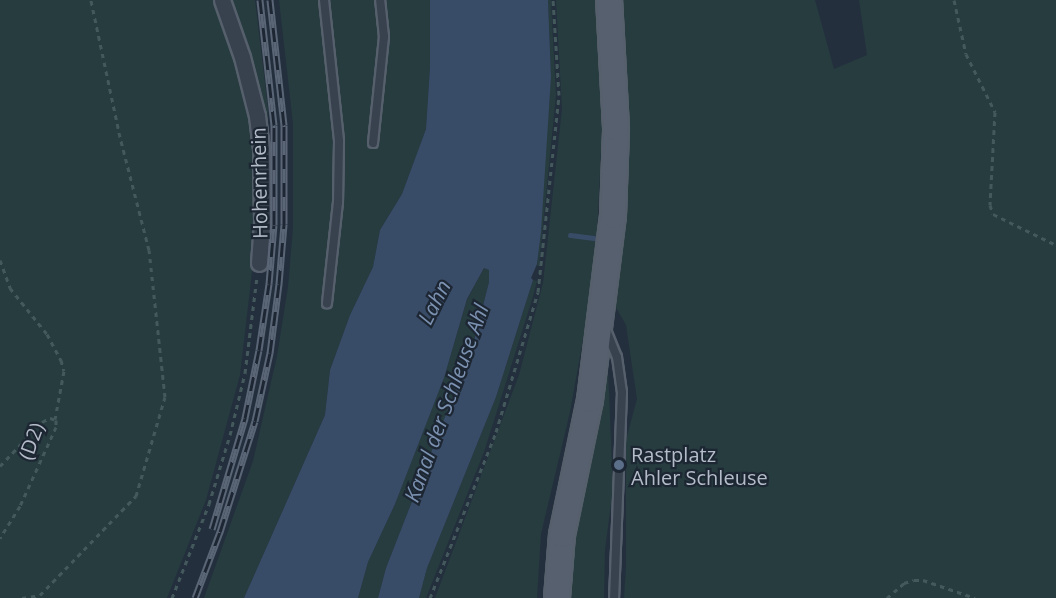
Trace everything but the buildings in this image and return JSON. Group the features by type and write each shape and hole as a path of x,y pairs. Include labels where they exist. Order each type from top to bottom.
{"main road":[{"path":"557,598 562,535 590,400 613,216 616,128 609,0"}],"street":[{"name":"Hohenrhein","path":"222,0 245,67 257,116 262,191 259,263"}],"lane":[{"path":"324,0 339,141 338,202 327,303"},
{"path":"373,143 384,37 381,0"},
{"path":"601,317 617,357 622,392 614,598"}],"path":[{"path":"22,598 40,595 136,496 165,397 148,250 120,137 91,0"},
{"path":"430,598 496,432 522,348 539,270 559,95 553,0"},
{"path":"954,0 966,54 995,112 990,205 993,214 1056,245"},
{"path":"0,260 10,288 47,334 61,360 64,371 55,419"},
{"path":"172,598 209,504 230,435 245,373 259,263"},
{"name":"(D2)","path":"0,466 42,422 55,419 56,427 20,506 0,538"},
{"path":"886,598 904,583 923,580 975,598"}],"green space":[{"path":"0,0 215,0 238,62 250,112 255,157 252,272 240,375 206,500 167,598 0,598"},
{"path":"228,0 255,0 268,108 268,137 254,72"},
{"path":"279,0 430,0 430,67 426,129 402,194 380,230 373,267 350,315 330,370 325,415 244,598 204,598 253,461 277,356 288,287 293,228 293,124"},
{"path":"548,0 551,0 556,95 539,266 537,266 551,77"},
{"path":"556,0 600,0 603,108 597,235 588,311 570,412 541,534 537,598 435,598 519,375 543,283 562,109"},
{"path":"621,0 815,0 834,69 867,55 859,0 1056,0 1056,598 624,598 626,440 637,399 626,325 614,304 624,174 626,55"},
{"path":"484,268 489,270 489,282 473,345 386,568 378,598 358,598 368,562 395,504 444,378 467,300"},
{"path":"533,280 537,281 532,300 484,452 426,598 419,598 427,568 496,397"},
{"path":"608,369 613,488 605,550 604,598 566,598 567,572 603,375"}],"water":[{"name":"Lahn","path":"430,0 548,0 551,77 541,232 537,264 531,278 533,280 496,397 427,568 419,598 378,598 386,568 473,345 489,282 489,270 484,268 467,299 444,378 395,504 368,562 358,598 244,598 325,415 330,370 350,315 373,267 380,230 402,194 426,129 430,67"}],"waterway":[{"path":"570,235 594,238"}],"railway":[{"path":"212,529 245,418 269,284 274,225 274,125 260,0"},
{"path":"195,598 220,532 255,421 270,353 279,284 284,224 284,125 270,0"}],"place":[{"name":"Rastplatz Ahler Schleuse","path":"619,465"}],"water label":[{"name":"Kanal der Schleuse Ahl","path":"446,403"}]}
